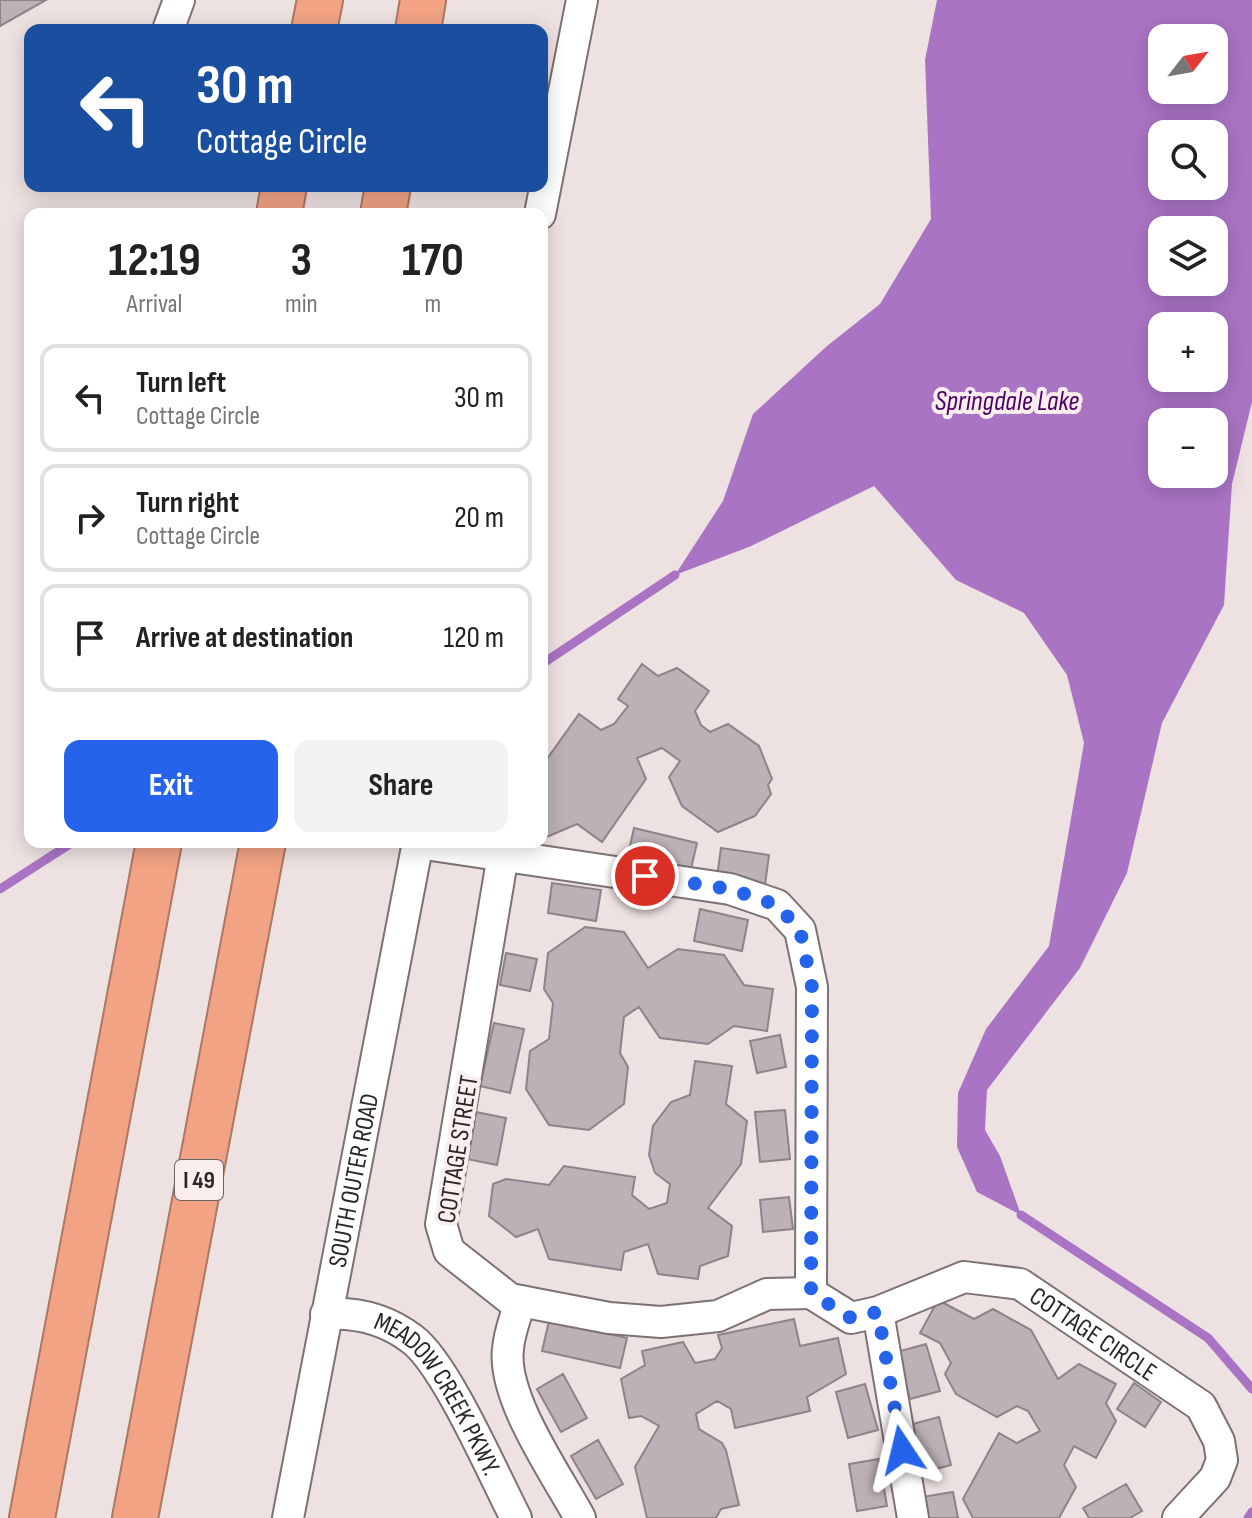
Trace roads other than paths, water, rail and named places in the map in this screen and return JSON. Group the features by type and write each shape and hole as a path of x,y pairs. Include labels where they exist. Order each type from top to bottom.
{"highway":[{"path":"315,24 320,0"},
{"path":"419,24 423,0"},
{"path":"32,1518 158,848"},
{"name":"I 49","path":"135,1518 262,848"},
{"path":"16,1518 104,1130"}],"street":[{"path":"170,24 179,0"},
{"path":"548,173 582,0"},
{"name":"SOUTH OUTER ROAD","path":"288,1518 417,848"},
{"path":"457,848 730,889 777,905 800,930 812,987 811,1293"},
{"name":"COTTAGE STREET","path":"503,855 454,1165 441,1224 449,1251 510,1299 609,1318 661,1322 718,1316 767,1294 811,1293"},
{"name":"COTTAGE CIRCLE","path":"811,1293 851,1318 878,1312 964,1277 1020,1284 1201,1406 1219,1441 1222,1460 1215,1478 1178,1518"},
{"path":"520,1301 507,1351 510,1381 533,1432 580,1518"},
{"name":"MEADOW CREEK PKWY.","path":"326,1314 353,1312 387,1324 414,1340 444,1380 516,1518"},
{"path":"878,1312 913,1518"}],"water":[{"name":"Springdale Lake","path":"937,0 1252,0 1252,402 1232,484 1224,605 1162,723 1127,873 1080,968 987,1090 985,1130 1000,1156 1021,1215 977,1192 957,1147 958,1093 986,1029 1049,946 1084,743 1067,675 1024,613 956,580 874,486 749,547 675,575 723,501 753,414 827,346 880,304 931,219 925,60"}],"waterway":[{"path":"548,660 675,575"},
{"path":"0,889 64,848"},
{"path":"1021,1215 1208,1338 1252,1389"},
{"path":"1248,1518 1252,1512"}]}
